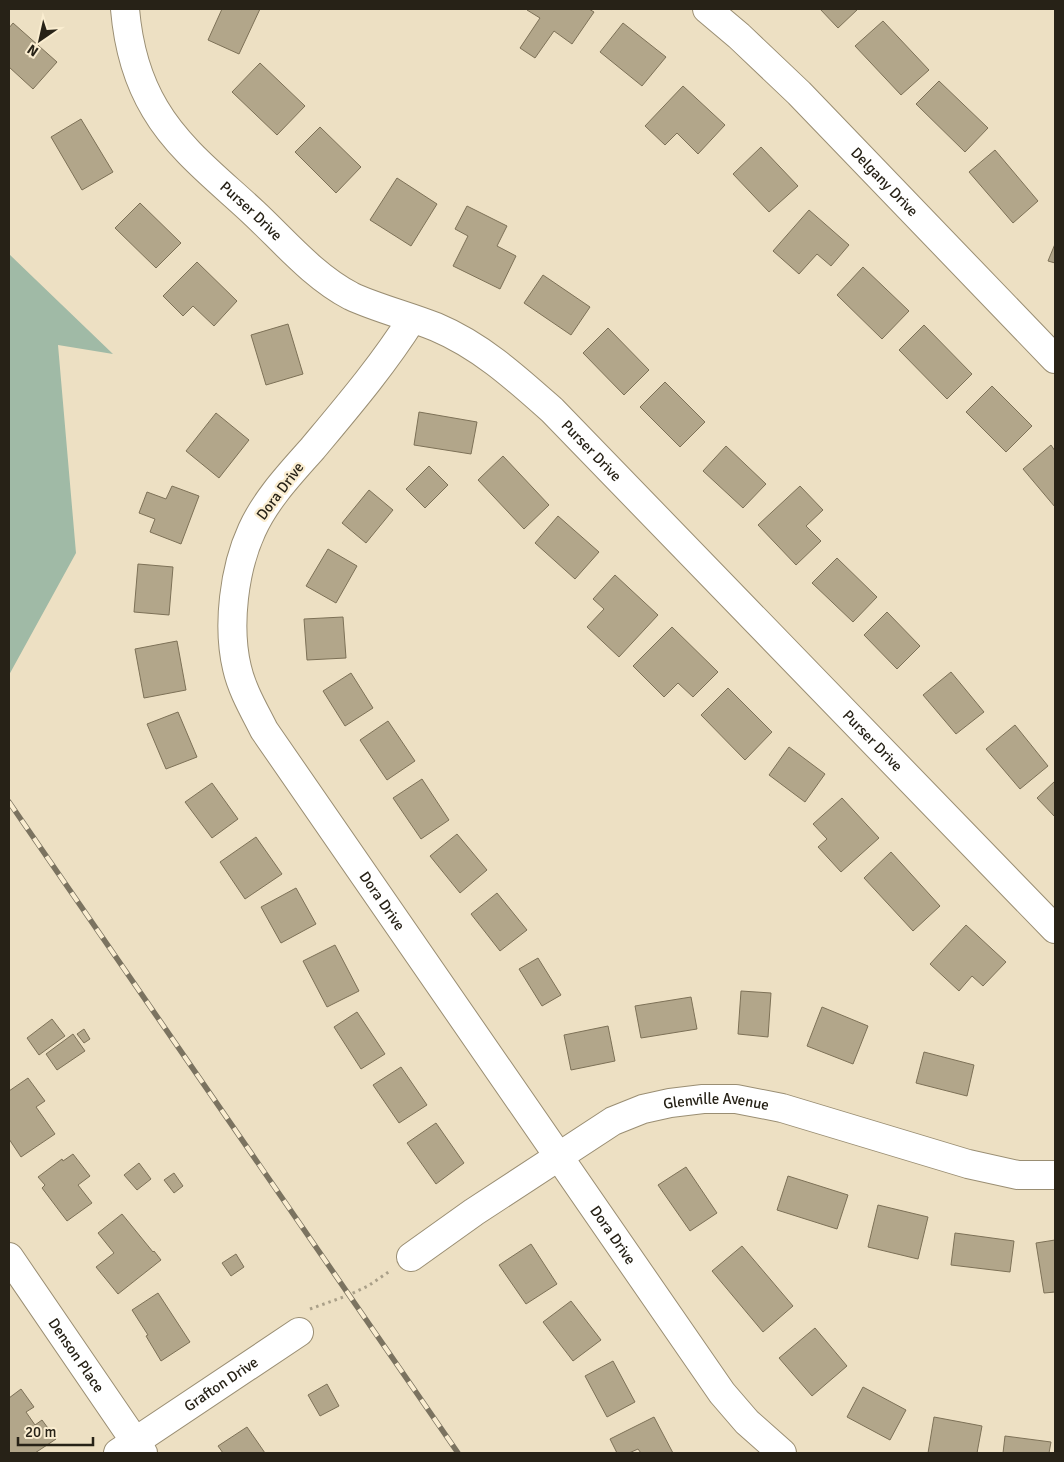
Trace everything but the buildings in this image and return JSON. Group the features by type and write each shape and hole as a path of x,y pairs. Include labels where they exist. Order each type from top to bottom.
{"street":[{"name":"Purser Drive","path":"125,9 133,60 142,84 155,109 183,146 323,278 352,296 438,328 491,358 510,372 552,410 1055,929"},
{"name":"Delgany Drive","path":"707,9 739,36 799,94 1055,359"},
{"name":"Dora Drive","path":"412,318 376,373 274,494 252,530 240,565 234,601 234,650 243,688 264,730 722,1393 747,1422 782,1453"},
{"name":"Glenville Avenue","path":"411,1257 474,1212 613,1121 643,1109 670,1103 694,1100 736,1099 782,1108 997,1172 1018,1175 1055,1175"},
{"name":"Denson Place","path":"9,1257 132,1450"},
{"name":"Grafton Drive","path":"132,1450 299,1332"}],"path":[{"path":"299,1332 309,1310 368,1286 411,1257"}],"green space":[{"path":"9,254 113,354 58,345 76,553 9,675"}],"railway":[{"path":"9,802 458,1453"}]}
